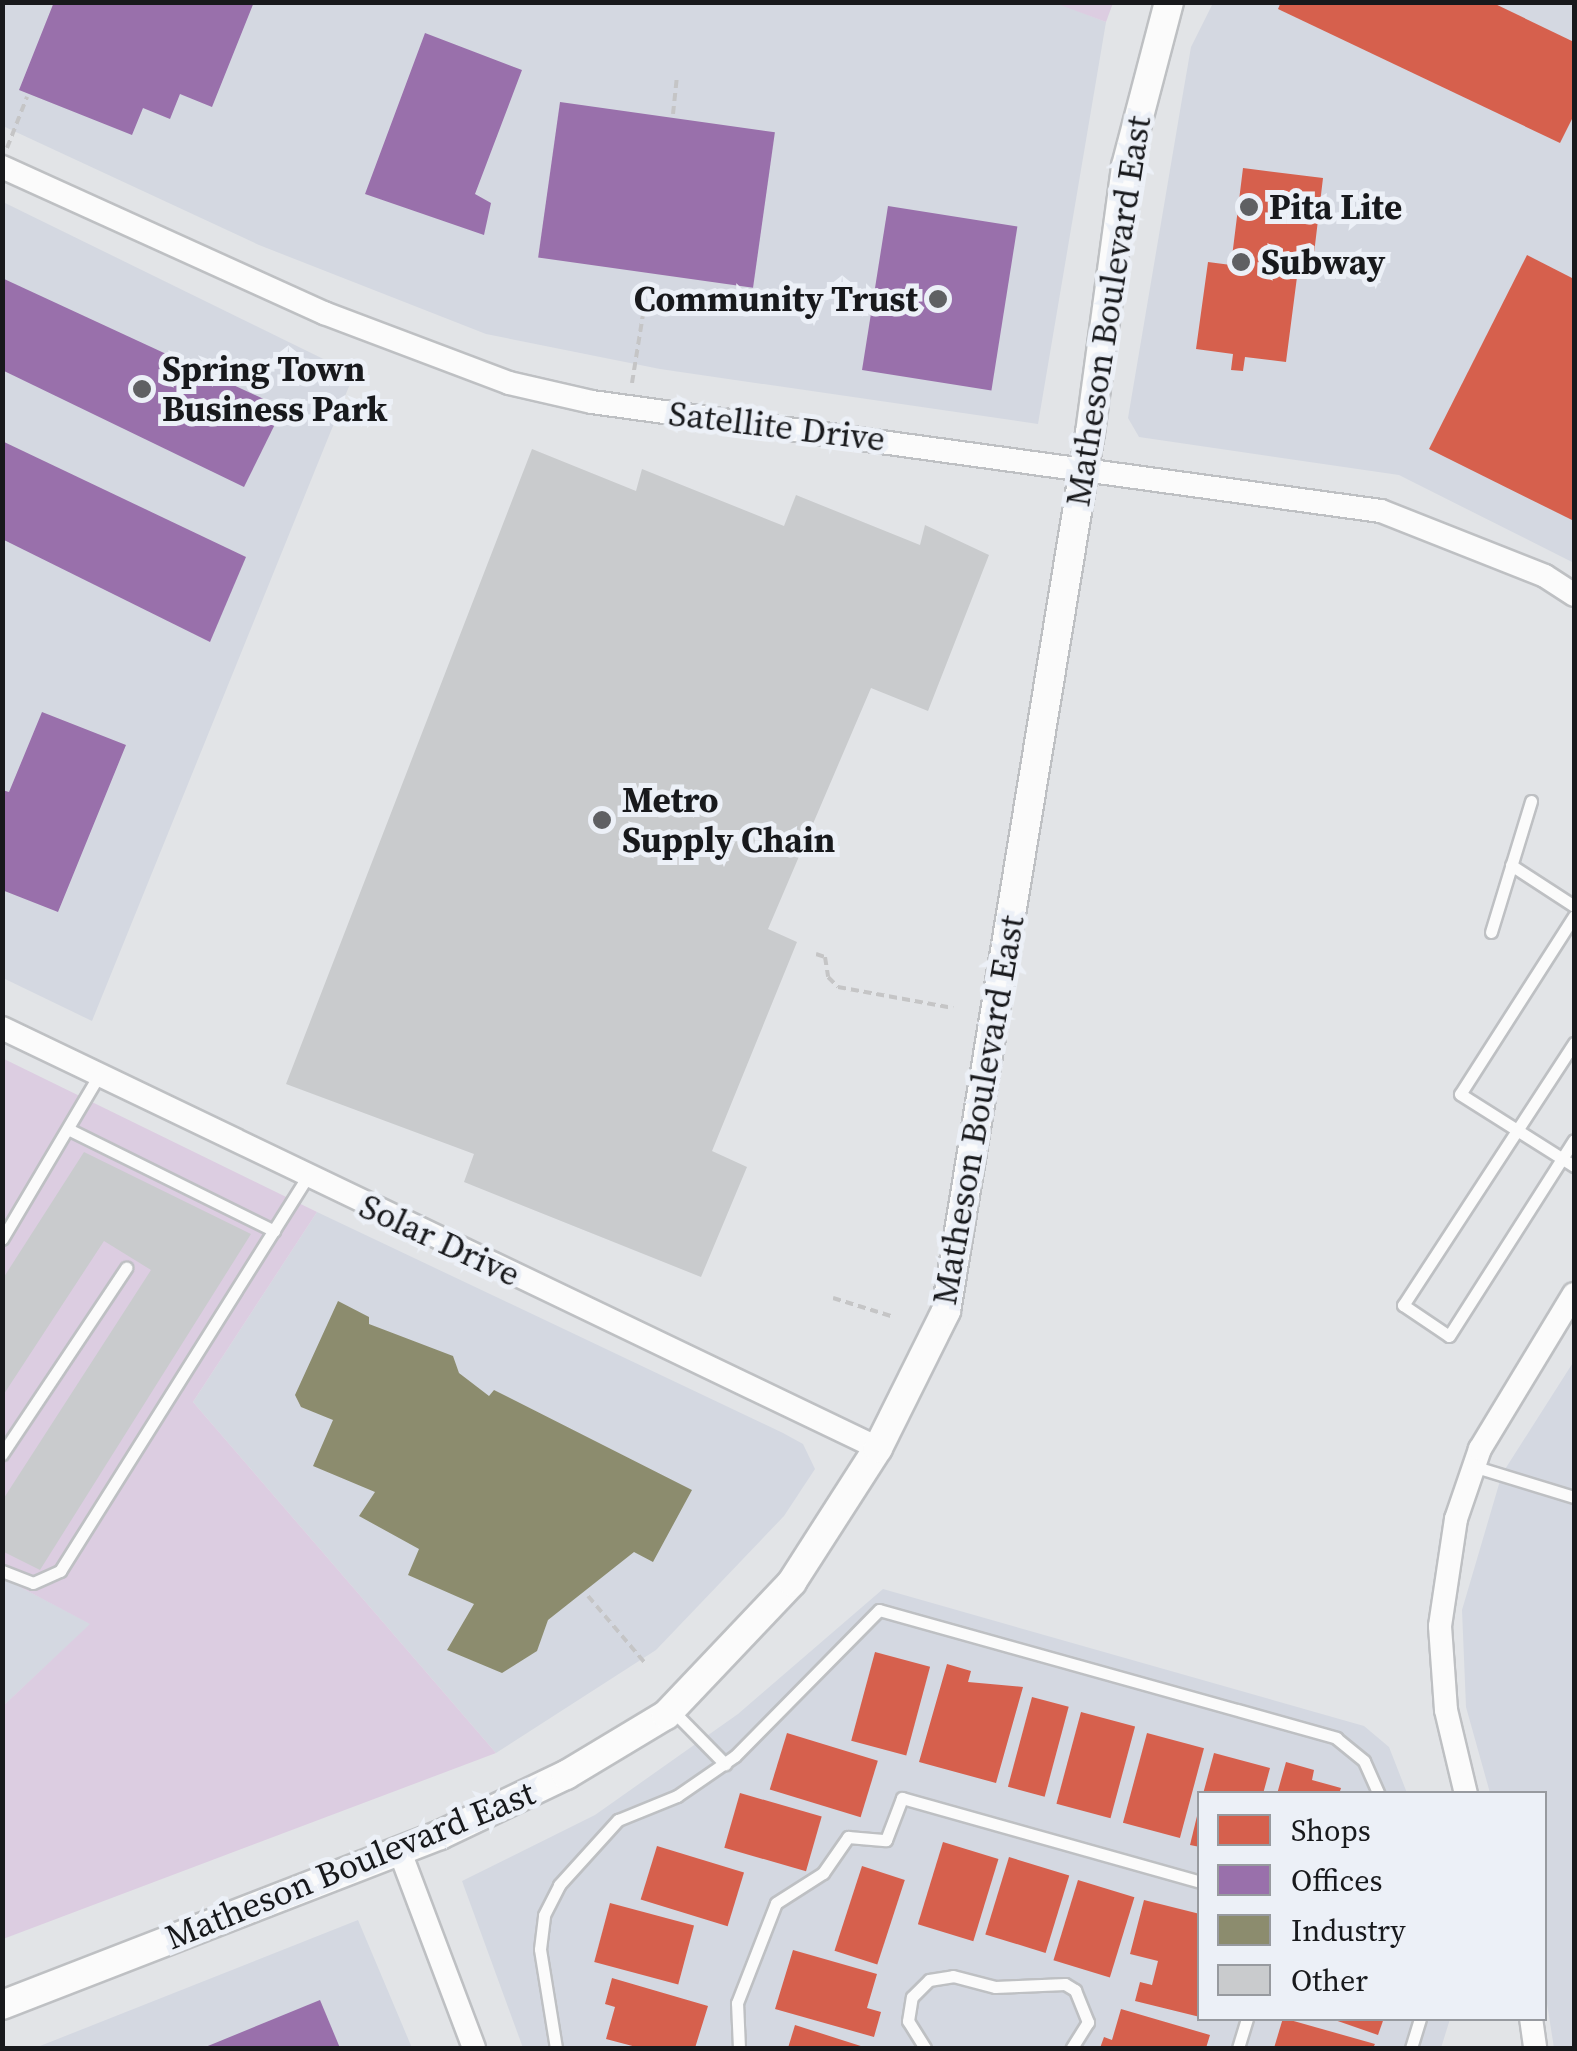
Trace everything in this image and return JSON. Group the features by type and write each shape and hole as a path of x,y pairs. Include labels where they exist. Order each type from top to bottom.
{"street":[{"name":"Matheson Boulevard East","path":"2,2005 400,1852 566,1775 672,1709 792,1582 878,1448 946,1311 1082,469 1126,166 1169,2"},
{"name":"Satellite Drive","path":"2,167 422,352 536,390 1381,511 1545,576 1574,595"},
{"name":"Solar Drive","path":"2,1028 878,1448"},
{"path":"1465,1791 1446,1710 1440,1626 1456,1519 1473,1466 1574,1294"},
{"path":"400,1852 474,2048"},
{"path":"1530,2021 1534,2048"}],"lane":[{"path":"1492,932 1531,801"},
{"path":"1512,866 1574,906"},
{"path":"1574,916 1460,1094 1574,1166"},
{"path":"1574,1043 1403,1305 1449,1336 1574,1140"},
{"path":"2,1239 99,1075"},
{"path":"68,1129 274,1231"},
{"path":"2,1571 33,1583 60,1571 308,1176"},
{"path":"2,1454 126,1268"},
{"path":"1473,1466 1574,1498"},
{"path":"556,2048 540,1949 544,1915 559,1885 618,1820 677,1796 725,1764 880,1610 1336,1738 1364,1761 1378,1791"},
{"path":"672,1709 725,1764"},
{"path":"739,2048 737,2003 776,1903 823,1874 848,1837 886,1840 902,1798 1197,1881"},
{"path":"925,2048 908,2021 912,1997 929,1980 953,1976 995,1987 1065,1984 1075,1990 1088,2022 1072,2048"},
{"path":"1238,2048 1246,2021"},
{"path":"1412,2048 1419,2021"}],"path":[{"path":"673,114 677,78"},
{"path":"2,159 27,97"},
{"path":"629,406 643,314"},
{"path":"816,954 825,957 828,977 838,987 953,1008"},
{"path":"833,1298 894,1317"},
{"path":"588,1596 644,1663"}],"shaded area":[{"path":"1055,2 1106,22 1038,424 660,369 486,334 259,245 3,126 2,3"},
{"path":"1055,3 1113,3 1106,22"},
{"path":"1213,3 1574,3 1574,563 1399,475 1139,437 1128,418 1182,99 1191,47"},
{"path":"3,202 354,374 92,1021 3,978"},
{"path":"2,1058 317,1212 193,1402 496,1753 3,1939 3,1706 90,1624 3,1578"},
{"path":"317,1212 783,1433 803,1444 815,1469 784,1516 656,1650 496,1753 193,1402"},
{"path":"1574,1361 1574,2048 1554,2048 1547,2004 1547,1791 1489,1791 1466,1707 1462,1610 1502,1474"},
{"path":"3,1578 91,1624 3,1706"},
{"path":"883,1589 1364,1726 1389,1747 1406,1791 1197,1791 1197,2021 1449,2021 1441,2048 523,2048 462,1881 595,1815 738,1714"},
{"path":"358,1920 412,2048 35,2048"}],"building: Shops":[{"path":"1281,2 1491,2 1574,42 1574,115 1560,143 1278,9"},
{"path":"1243,168 1323,178 1311,279 1297,277 1286,362 1245,357 1243,371 1231,370 1233,354 1196,349 1208,262 1231,265"},
{"path":"1527,255 1574,279 1572,520 1429,449"},
{"path":"875,1652 930,1667 906,1756 851,1741"},
{"path":"947,1664 971,1671 968,1682 1023,1687 996,1783 919,1762"},
{"path":"1032,1697 1069,1707 1045,1797 1008,1787"},
{"path":"1081,1712 1135,1726 1111,1818 1056,1804"},
{"path":"787,1733 878,1761 861,1817 770,1789"},
{"path":"1147,1733 1204,1748 1180,1838 1123,1823"},
{"path":"1214,1753 1270,1768 1264,1791 1204,1791"},
{"path":"1286,1762 1314,1770 1312,1780 1341,1788 1340,1791 1278,1791"},
{"path":"740,1793 822,1816 806,1871 724,1848"},
{"path":"1197,1816 1197,1846 1190,1845"},
{"path":"943,1842 998,1859 973,1941 918,1924"},
{"path":"657,1846 744,1873 728,1926 641,1900"},
{"path":"1009,1857 1069,1875 1046,1953 985,1934"},
{"path":"862,1866 905,1880 877,1965 834,1951"},
{"path":"1078,1880 1134,1897 1110,1978 1053,1960"},
{"path":"1144,1900 1197,1913 1197,2016 1135,2001 1140,1982 1152,1985 1158,1961 1130,1954"},
{"path":"610,1903 694,1926 678,1984 594,1962"},
{"path":"793,1950 877,1974 867,2008 881,2012 874,2037 775,2009"},
{"path":"612,1978 708,2006 695,2048 640,2048 606,2039 615,2007 605,2004"},
{"path":"1121,2009 1210,2035 1206,2048 1100,2048 1104,2037 1112,2040"},
{"path":"1282,2021 1375,2044 1373,2048 1274,2048"},
{"path":"1338,2021 1383,2021 1378,2035"},
{"path":"795,2025 867,2048 788,2048"}],"building: Offices":[{"path":"54,2 254,2 212,107 180,94 170,119 143,108 132,135 19,90"},
{"path":"425,33 522,70 475,194 491,203 484,235 365,194"},
{"path":"560,102 775,132 753,288 538,257"},
{"name":"Community Trust","path":"888,206 1017,226 991,390 862,370"},
{"name":"Spring Town Business Park","path":"2,278 283,408 244,487 2,370"},
{"name":"Spring Town Business Park","path":"2,441 246,557 210,642 2,539"},
{"path":"42,712 126,745 58,912 2,890 2,790 9,792"},
{"path":"320,2000 340,2048 203,2048"}],"building: Industry":[{"path":"338,1301 369,1317 369,1324 453,1356 459,1373 489,1396 494,1390 692,1490 653,1562 634,1552 548,1620 537,1651 502,1673 447,1650 474,1604 408,1575 419,1549 359,1516 375,1492 313,1466 333,1420 301,1407 295,1395"}],"building: Other":[{"name":"Metro Supply Chain","path":"532,449 636,491 642,469 784,526 796,495 920,545 925,525 989,555 928,711 871,688 768,929 797,942 712,1151 747,1167 701,1277 464,1182 474,1154 286,1084"},
{"path":"84,1152 251,1234 40,1570 2,1551 2,1501 151,1270 104,1241 2,1397 2,1280"}],"place":[{"name":"Pita Lite","path":"1249,207"},
{"name":"Subway","path":"1241,262"},
{"name":"Community Trust","path":"938,299"},
{"name":"Spring Town Business Park","path":"142,389"},
{"name":"Metro Supply Chain","path":"602,820"}]}
